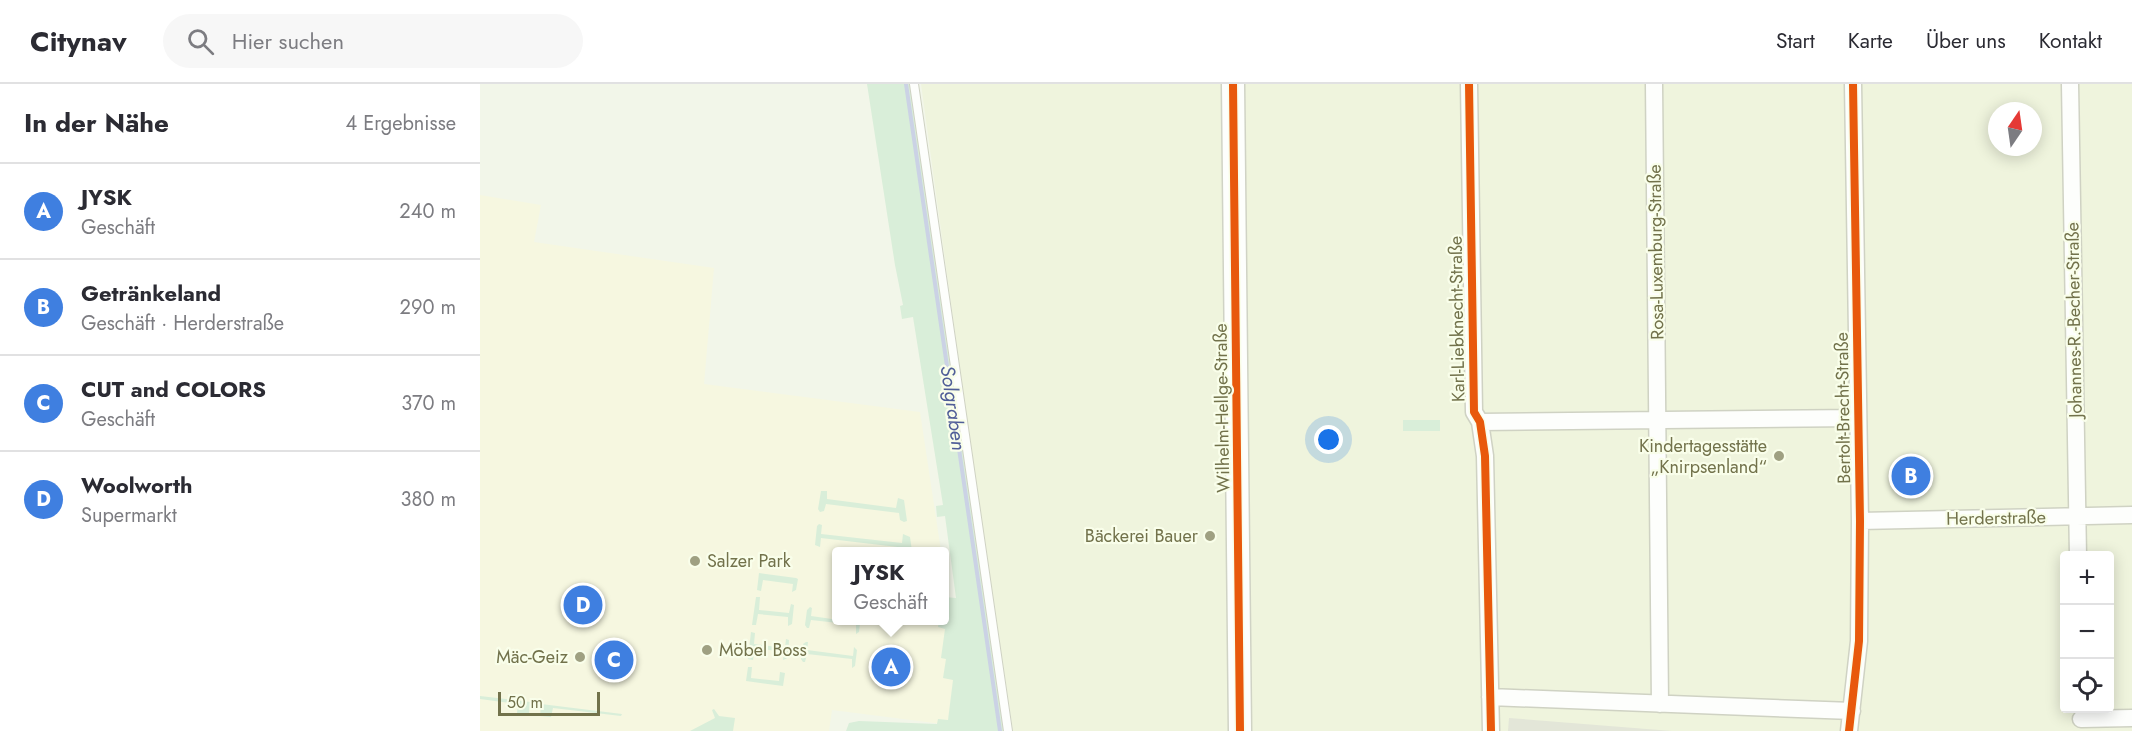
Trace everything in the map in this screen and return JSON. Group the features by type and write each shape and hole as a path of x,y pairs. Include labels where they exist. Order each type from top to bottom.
{"main road":[{"name":"Wilhelm-Hellge-Straße","path":"1233,84 1240,731"}],"street":[{"name":"Karl-Liebknecht-Straße","path":"1469,84 1474,412 1480,422 1485,456 1491,731"},
{"name":"Rosa-Luxemburg-Straße","path":"1654,84 1660,704"},
{"name":"Bertolt-Brecht-Straße","path":"1849,731 1859,641 1860,521 1853,84"},
{"name":"Johannes-R.-Becher-Straße","path":"2070,84 2078,551"},
{"path":"1480,422 1858,418"},
{"name":"Herderstraße","path":"1860,521 2132,515"},
{"path":"1490,698 1852,711"},
{"path":"2081,720 2132,718"}],"lane":[{"path":"914,84 1008,731"}],"shaded area":[{"path":"867,84 911,84 1005,731 846,731 849,723 859,721 937,724 938,719 948,720 953,680 943,678 946,659 941,658 945,629 938,627 938,625 949,625 949,597 956,598 945,516 937,517 936,506 943,505 913,317 902,319 900,306 903,305"},
{"path":"921,84 1226,84 1230,731 1013,731 972,457"},
{"path":"1242,84 2132,84 2132,731 1250,731"},
{"path":"480,195 541,205 534,242 714,268 704,384 920,412 940,547 832,547 832,625 949,625 949,610 966,727 832,710 829,731 480,731"},
{"path":"1403,420 1440,420 1440,431 1403,431"},
{"path":"821,491 827,491 827,499 896,508 898,498 904,500 907,521 900,520 899,513 826,504 824,511 820,512 818,509"},
{"path":"822,525 821,534 902,543 903,534 910,537 911,547 821,538 820,547 815,545 817,526"},
{"path":"759,573 796,578 798,579 796,590 792,592 793,584 763,580 761,591 757,590"},
{"path":"756,597 760,597 759,610 789,613 791,604 794,605 792,624 788,626 788,617 758,614 756,625 752,625"},
{"path":"810,607 812,608 811,616 832,619 832,622 811,620 807,628 805,625 807,610"},
{"path":"856,625 860,625 859,632 856,634"},
{"path":"751,632 755,633 754,644 785,648 786,639 789,640 788,658 783,660 784,652 755,648 753,660 748,659"},
{"path":"808,642 807,650 853,656 854,647 857,650 855,666 852,668 852,659 807,654 803,662 801,659 803,644"},
{"path":"748,667 752,667 751,678 779,681 780,672 785,673 783,686 746,681"},
{"path":"480,696 530,702 529,714 517,713 518,704 480,699"},
{"path":"541,704 622,714 621,716 553,708 551,717 540,716"},
{"path":"714,709 719,716 735,718 733,731 690,731 715,718 712,710"},
{"path":"1509,718 1672,731 1508,731"}],"waterway":[{"name":"Solgraben","path":"906,84 1000,731"}],"cycle path":[{"path":"1233,84 1240,731"},
{"path":"1469,84 1474,412 1480,422 1485,456 1491,731"},
{"path":"1849,731 1859,641 1860,521 1853,84"}],"place":[{"name":"Kindertagesstätte „Knirpsenland“","path":"1779,456"},
{"name":"Getränkeland","path":"1911,476"},
{"name":"Bäckerei Bauer","path":"1210,536"},
{"name":"Salzer Park","path":"695,561"},
{"name":"Woolworth","path":"583,605"},
{"name":"Möbel Boss","path":"707,650"},
{"name":"Mäc-Geiz","path":"580,657"},
{"name":"CUT and COLORS","path":"614,660"},
{"name":"JYSK","path":"891,667"}]}
